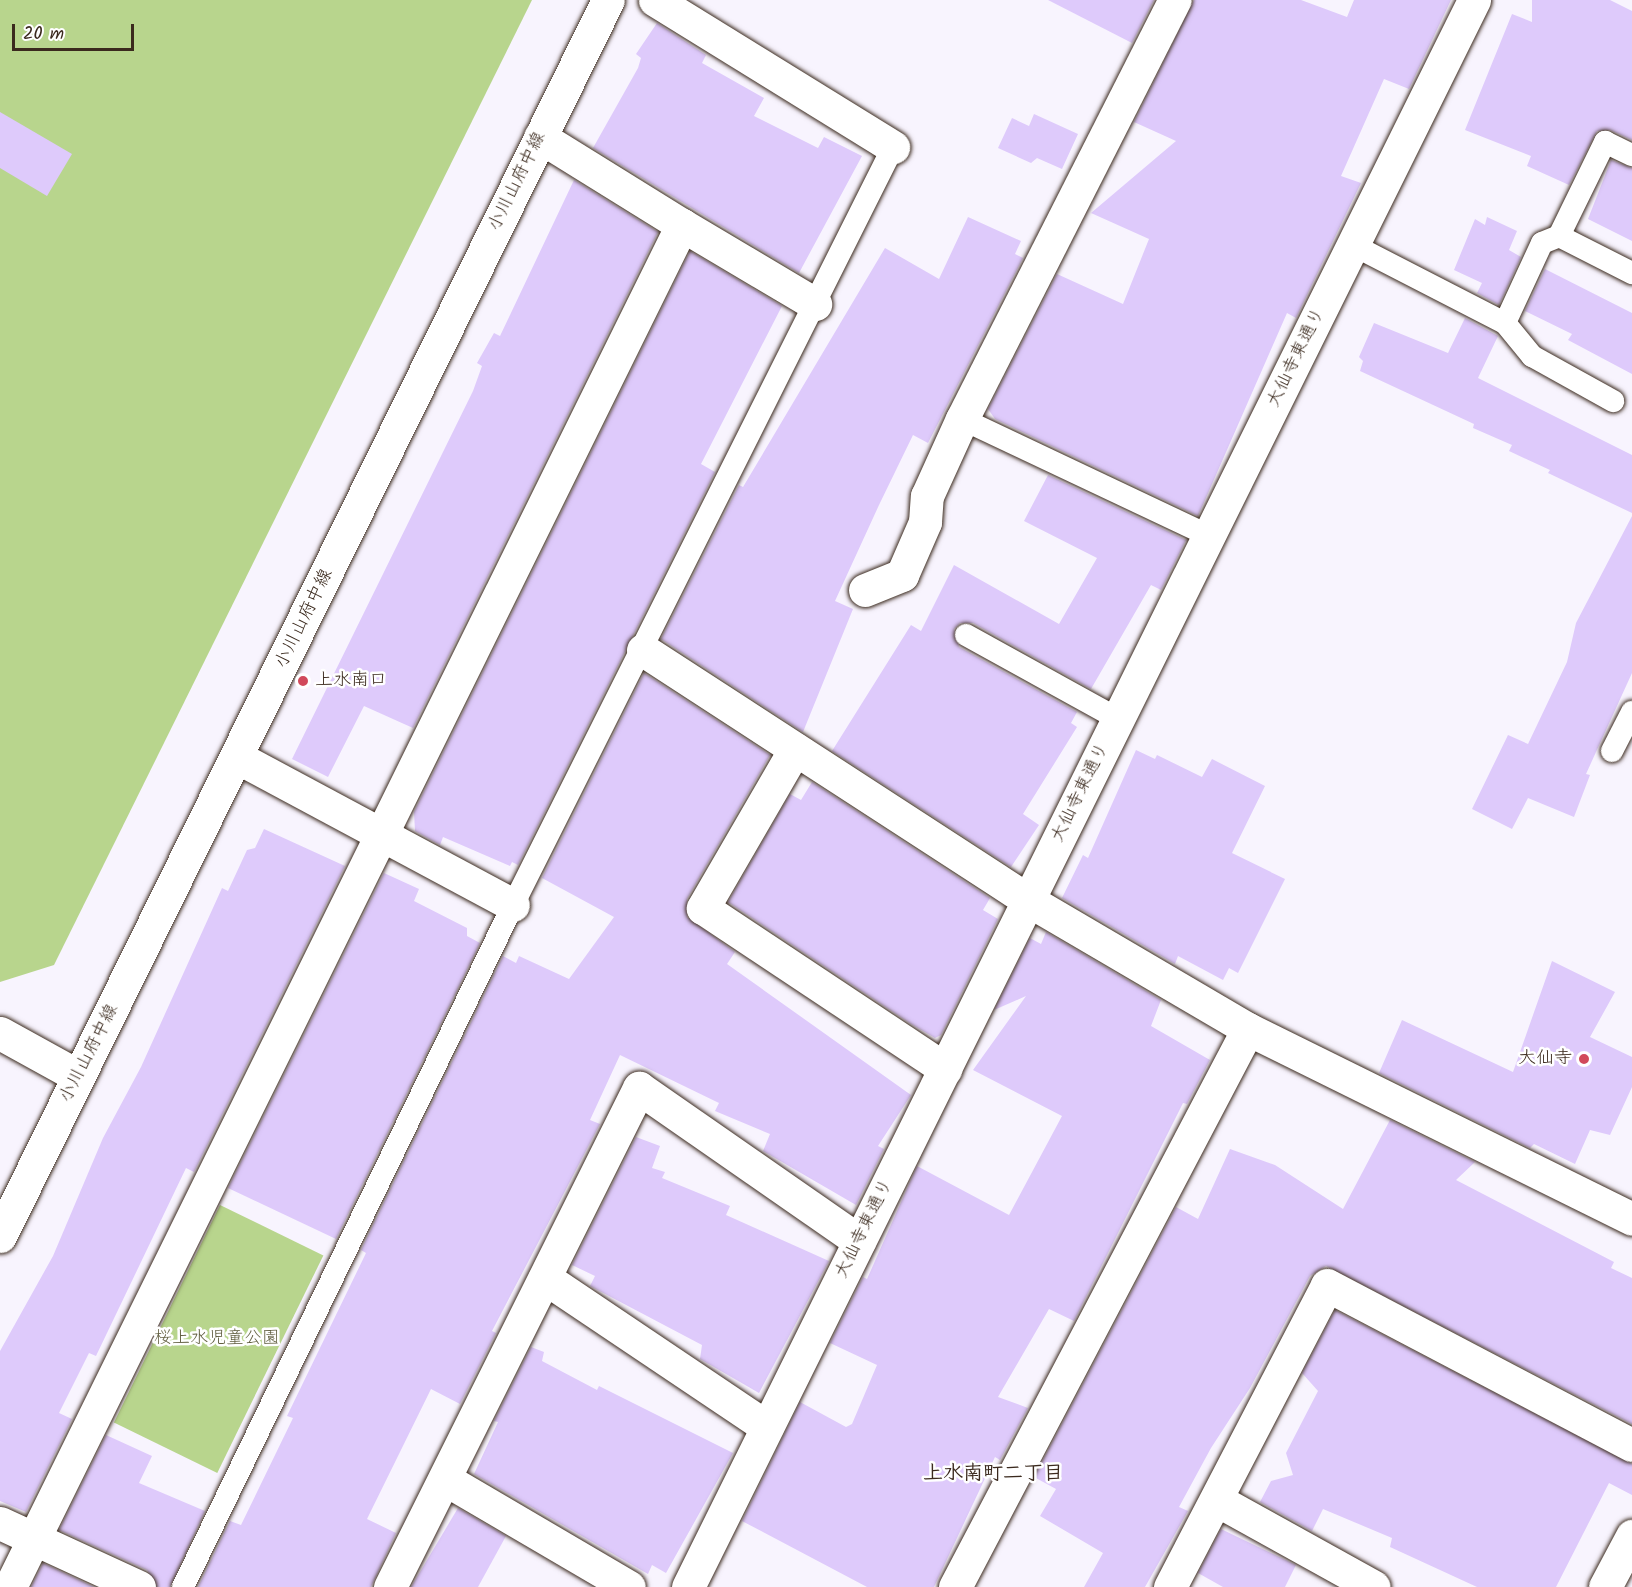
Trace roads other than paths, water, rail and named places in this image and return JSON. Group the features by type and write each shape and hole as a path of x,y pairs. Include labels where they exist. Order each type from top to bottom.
{"street":[{"name":"小川山府中線","path":"2,1229 237,758 608,0"},
{"path":"655,0 893,147"},
{"path":"865,590 902,575 925,522 927,496 962,419 1175,0"},
{"name":"大仙寺東通り","path":"688,1587 1474,0"},
{"path":"540,137 815,304"},
{"path":"10,1587 682,225"},
{"path":"643,650 1028,900 1248,1029 1632,1219"},
{"path":"795,749 703,908 945,1069"},
{"path":"237,758 513,905"},
{"path":"954,1587 1248,1029"},
{"path":"0,1033 78,1076"},
{"path":"390,1587 639,1088 859,1241"},
{"path":"545,1278 767,1427"},
{"path":"1170,1587 1327,1285 1632,1445"},
{"path":"445,1479 629,1587"},
{"path":"1217,1500 1374,1587"},
{"path":"0,1524 139,1587"},
{"path":"1605,1587 1632,1536"}],"lane":[{"path":"1505,323 1542,243 1559,236 1605,142 1632,155"},
{"path":"183,1587 513,905 643,650 893,147"},
{"path":"1559,236 1632,273"},
{"path":"1353,245 1505,323 1532,356 1613,401"},
{"path":"962,419 1209,536"},
{"path":"966,635 1118,719"},
{"path":"1612,751 1632,712"}],"place":[{"name":"上水南口","path":"303,681"},
{"name":"大仙寺","path":"1584,1059"}],"district":[{"name":"上水南町二丁目","path":"993,1474"}],"park label":[{"name":"桜上水児童公園","path":"217,1339"}]}
